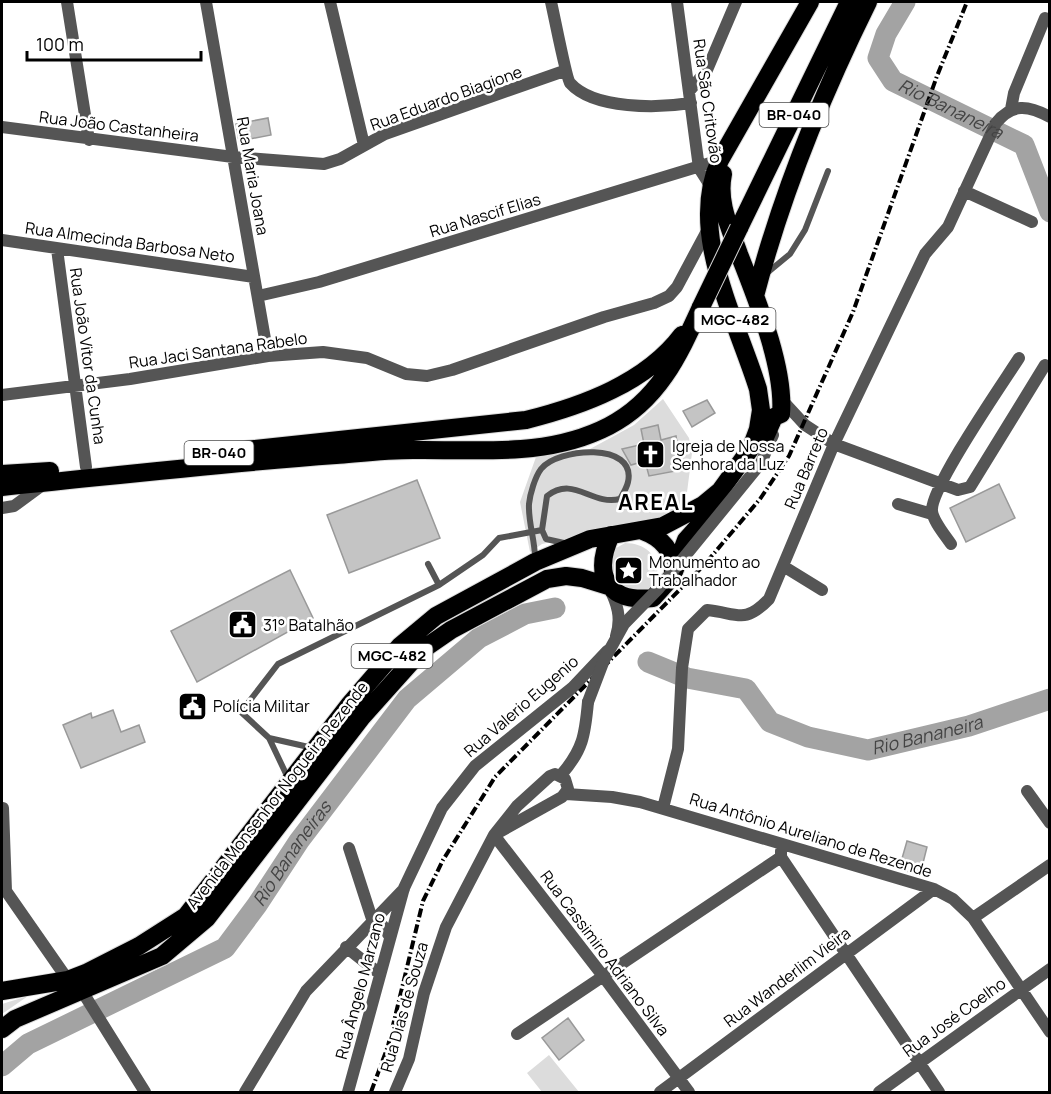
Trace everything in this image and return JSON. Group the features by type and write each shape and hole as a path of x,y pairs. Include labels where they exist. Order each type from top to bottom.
{"highway":[{"name":"MGC-482","path":"774,410 758,389 715,263 708,229 716,193 722,178 724,154 810,2"},
{"name":"BR-040","path":"2,487 336,454 411,450 513,451 549,447 575,440 610,425 653,393 681,354 739,228 849,2"},
{"path":"757,287 768,244 817,117 868,2"},
{"name":"MGC-482","path":"716,193 739,254 757,287 781,385 774,410"},
{"path":"715,263 722,253 728,251 739,254"},
{"name":"BR-040","path":"2,474 526,420 565,411 646,370 675,345 700,311"},
{"path":"653,598 672,577 686,540 751,467 774,410"},
{"name":"Avenida Monsenhor Nogueira Rezende","path":"2,991 79,990 139,946 186,916 250,849 419,628 436,616 535,562 590,539 663,526 703,505 720,491 751,448 758,429 774,410"},
{"path":"643,531 655,535 667,548 673,565 672,577"},
{"path":"608,586 603,576 602,563 611,535"},
{"name":"Avenida Monsenhor Nogueira Rezende","path":"250,849 289,781 314,748 422,650 451,630 531,585 566,576 608,586"},
{"name":"MGC-482","path":"608,586 631,598 653,598"},
{"path":"8,1024 62,992 79,990"}],"street":[{"path":"67,2 88,140"},
{"name":"Rua Maria Joana","path":"206,2 268,356"},
{"path":"330,2 363,146"},
{"path":"551,2 564,55 564,71 570,83 597,99 629,106 673,106 691,103"},
{"name":"Rua São Critovão","path":"677,2 699,168 716,193"},
{"path":"690,90 707,70 736,2"},
{"path":"1045,18 1014,93 1011,109 1028,107 1050,117"},
{"name":"Rua Eduardo Biagione","path":"233,157 324,165 386,134 564,71"},
{"name":"Rua Barreto","path":"663,808 678,749 682,668 688,628 707,610 740,617 756,613 769,599 834,444 925,254 948,227 989,136 996,123 1011,109"},
{"name":"Rua João Castanheira","path":"2,127 88,140 233,157"},
{"name":"Rua Nascif Elias","path":"258,296 319,282 699,168 724,154"},
{"path":"964,191 1032,222"},
{"name":"Rua Jaci Santana Rabelo","path":"2,395 76,386 268,356 323,352 368,358 406,374 426,376 452,370 669,296 677,287 708,229"},
{"name":"Rua Almecinda Barbosa Neto","path":"2,240 254,277"},
{"name":"Rua João Vitor da Cunha","path":"57,249 86,467"},
{"path":"932,514 942,482 1019,358"},
{"path":"563,795 551,798 544,789 544,784 550,776 561,775 576,758 584,740 588,702 604,660 624,624 658,588 761,463 771,440 774,410 805,425 834,444 942,482 958,490 969,487 1045,365"},
{"path":"2,508 14,506 47,483"},
{"path":"898,504 932,514 951,543"},
{"path":"783,566 822,590"},
{"path":"608,586 618,606 619,616 612,646"},
{"name":"Rua Valerio Eugenio","path":"404,888 442,808 475,766 572,688 653,598"},
{"path":"494,835 563,795 567,783 561,775"},
{"name":"Rua Dias de Souza","path":"395,1092 409,1059 424,993 442,938 494,835 517,806 544,784"},
{"path":"1027,791 1050,823"},
{"name":"Rua Antônio Aureliano de Rezende","path":"563,795 612,796 663,808 934,889 953,899 973,918 1050,1032"},
{"path":"3,807 4,891 79,990 145,1092"},
{"name":"Rua Cassimiro Adriano Silva","path":"494,835 689,1092"},
{"path":"781,842 781,857 939,1092"},
{"path":"348,848 372,919 383,926 390,938"},
{"path":"517,1034 781,857"},
{"path":"973,918 1050,865"},
{"path":"245,1092 306,991 372,919 404,888"},
{"name":"Rua Ângelo Marzano","path":"348,1092 404,888"},
{"name":"Rua Wanderlim Vieira","path":"660,1092 934,889"},
{"path":"346,947 380,974"},
{"name":"Rua José Coelho","path":"879,1092 1050,969"}],"lane":[{"path":"757,287 790,254 805,230 828,171"},
{"path":"535,562 529,503 541,469 555,458 586,452 612,454 622,460 628,471 628,482 620,499 610,501 570,487 555,490 547,496 542,530 546,539 560,543 590,539"},
{"path":"289,781 269,738 241,712 278,664 439,585 483,555 499,538 542,530"},
{"path":"428,564 439,585"},
{"path":"269,738 314,748"}],"shaded area":[{"path":"663,399 689,438 692,453 685,508 668,517 542,544 530,552 520,502 536,457 590,449 634,425"},
{"path":"625,543 644,547 650,552 655,559 657,574 649,591 622,597 606,558 611,551"},
{"path":"28,996 2,1014 2,1004"},
{"path":"549,1055 579,1092 542,1092 527,1073"}],"building":[{"path":"268,118 271,135 239,141 236,124"},
{"path":"707,400 715,413 692,427 683,411"},
{"name":"Igreja de Nossa Senhora da Luz","path":"658,425 661,440 676,436 681,470 649,476 645,461 631,465 622,449 644,444 641,429"},
{"path":"417,480 440,538 349,573 327,515"},
{"path":"999,484 1015,518 966,542 950,508"},
{"name":"31° Batalhão","path":"290,570 313,618 197,682 171,631"},
{"path":"113,710 121,732 139,725 145,742 81,768 63,725 91,713 92,718"},
{"path":"907,841 927,847 920,875 899,869"},
{"path":"568,1018 584,1040 559,1060 542,1038"}],"waterway":[{"name":"Rio Bananeira","path":"905,2 886,34 878,58 893,81 1024,145 1050,212"},
{"name":"Rio Bananeiras","path":"2,1066 28,1044 225,948 257,905 299,841 407,699 479,638 525,614 555,608"},
{"name":"Rio Bananeira","path":"648,662 687,678 746,689 770,722 808,737 868,750 969,726 1050,699"}],"railway":[{"path":"371,1092 388,1046 423,901 443,860 495,777 705,564 760,499 789,456 853,312 937,76 967,2"}],"place":[{"name":"Igreja de Nossa Senhora da Luz","path":"651,455"},
{"name":"Monumento ao Trabalhador","path":"628,571"},
{"name":"31° Batalhão","path":"242,625"},
{"name":"Polícia Militar","path":"192,706"}],"district":[{"name":"AREAL","path":"656,502"}]}
